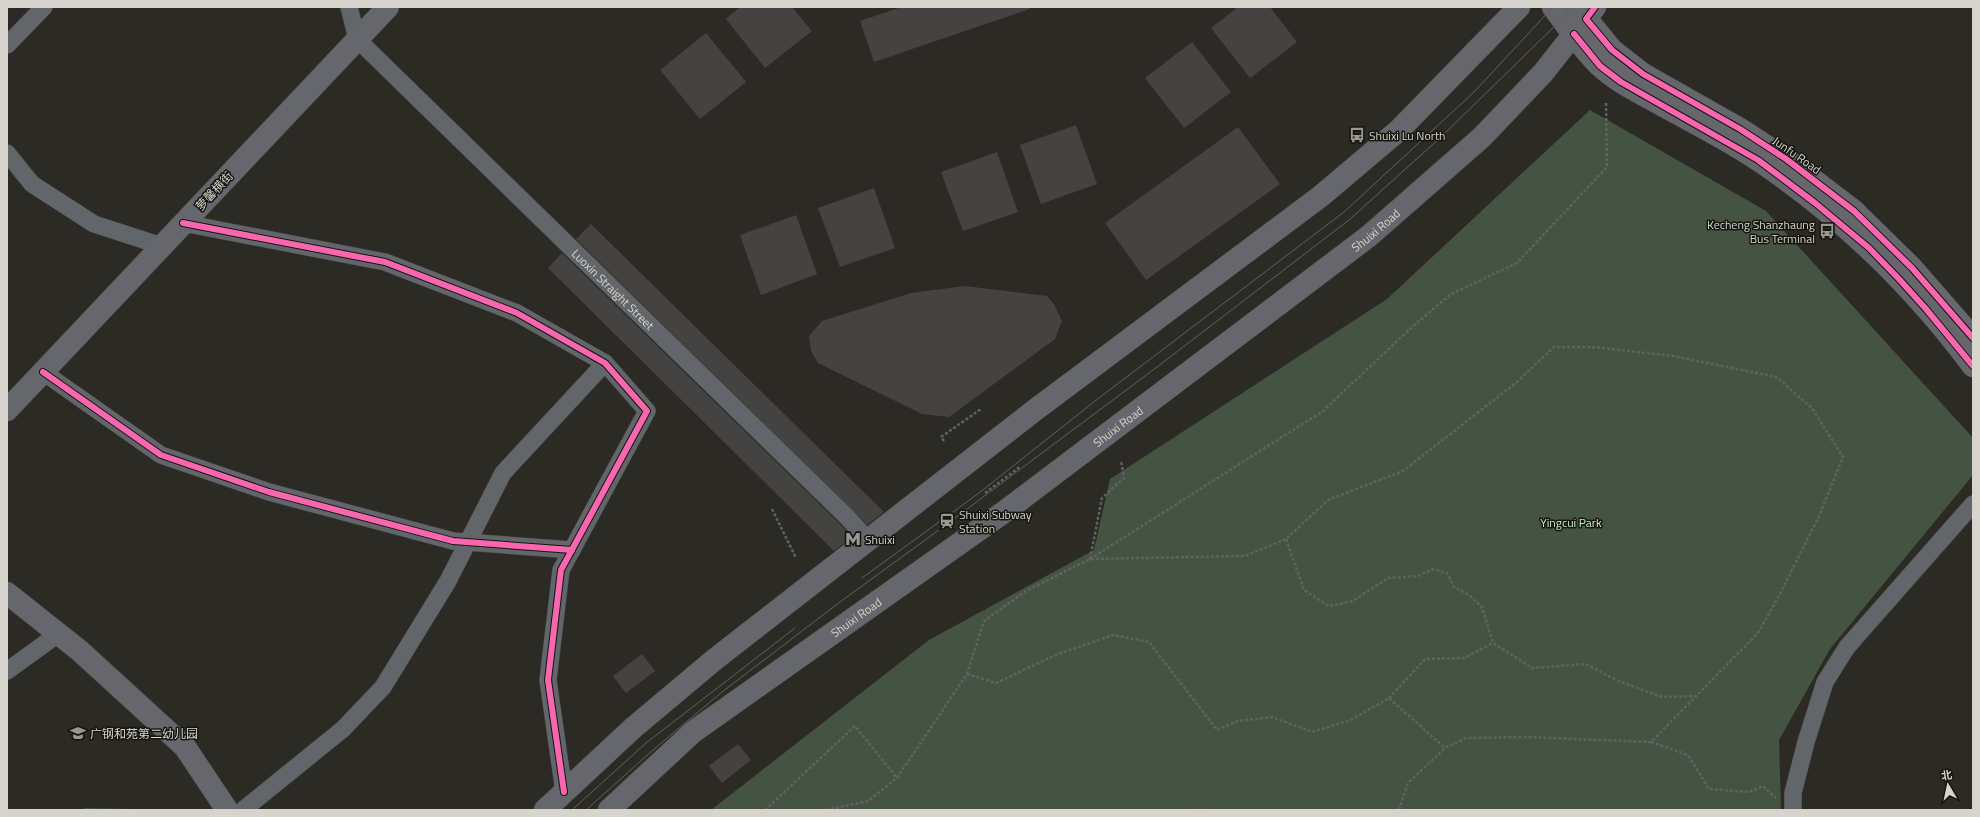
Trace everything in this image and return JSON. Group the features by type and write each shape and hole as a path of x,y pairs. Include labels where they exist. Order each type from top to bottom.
{"main road":[{"name":"萝馨横街","path":"7,410 388,7"},
{"path":"545,810 604,754 666,699 1035,410 1322,196 1400,130 1518,7"},
{"name":"Junfu Road","path":"1553,7 1583,17 1612,50 1643,74 1740,129 1786,159 1854,211 1912,268 1973,338"},
{"name":"Junfu Road","path":"1583,17 1600,66 1621,82 1758,160 1815,202 1869,248 1899,279 1973,366"},
{"name":"Shuixi Road","path":"609,810 693,732 1004,512 1369,236 1482,137 1543,73 1583,17"},
{"path":"7,593 58,634 146,710 185,747 227,810"}],"street":[{"path":"7,45 44,7"},
{"path":"349,7 357,39"},
{"name":"Luoxin Straight Street","path":"357,39 841,511 868,540"},
{"path":"7,153 32,184 94,224 162,246"},
{"path":"184,223 385,262 517,313 605,363 647,411 561,570 548,680 564,792"},
{"path":"243,810 343,729 383,687 448,581 503,474 605,363"},
{"path":"43,372 161,455 269,492 454,540 572,550"},
{"path":"1786,805 1793,793 1804,750 1826,682 1847,647 1973,504"},
{"path":"7,671 58,634"}],"path":[{"path":"826,810 868,801 897,778 967,674 984,621 1026,592 1090,559 1323,411 1412,327 1451,294 1518,263 1607,167 1606,102"},
{"path":"1090,559 1245,556 1286,539 1328,500 1403,471 1516,382 1554,347 1593,347 1673,356 1776,377 1812,408 1843,457 1820,514 1780,594 1758,633 1698,696 1651,742"},
{"path":"944,440 941,437 981,409"},
{"path":"1090,559 1102,498 1124,478 1121,460"},
{"path":"984,493 1022,466"},
{"path":"772,509 796,558"},
{"path":"1286,539 1304,590 1329,606 1354,602 1388,578 1418,576 1432,569 1447,573 1454,587 1469,595 1482,607 1493,643 1532,668 1586,664 1616,680 1662,697 1698,696"},
{"path":"967,674 996,683 1058,654 1114,635 1149,642 1217,730 1238,721 1272,717 1312,732 1351,720 1389,698 1425,659 1464,658 1493,643"},
{"path":"1389,698 1445,748"},
{"path":"765,810 855,726 897,778"},
{"path":"1399,810 1408,783 1445,748 1466,738 1527,737 1651,742 1688,755 1709,789 1749,792 1763,786 1786,805"},
{"path":"1191,810 1203,810"}],"green space":[{"name":"Yingcui Park","path":"1590,110 1766,211 1973,438 1973,475 1830,649 1779,740 1781,810 711,810 929,640 1094,550 1110,479 1387,299"},
{"path":"84,808 193,810 82,810"}],"building":[{"path":"740,7 792,7 812,31 765,68 726,19"},
{"path":"902,7 1029,7 1030,9 874,62 860,21"},
{"path":"1238,7 1270,7 1297,42 1250,78 1211,28"},
{"path":"706,33 746,82 700,119 660,70"},
{"path":"1192,42 1231,92 1184,128 1145,78"},
{"path":"1076,125 1097,184 1041,204 1020,145"},
{"path":"1238,127 1280,184 1146,280 1105,223"},
{"path":"997,152 1018,212 963,231 941,172"},
{"path":"874,188 895,248 840,267 818,208"},
{"path":"796,215 817,274 761,295 740,235"},
{"path":"591,224 884,512 867,525 576,239"},
{"path":"562,253 852,537 834,551 548,268"},
{"path":"965,286 1047,296 1054,304 1062,321 1055,339 949,417 922,414 818,363 811,351 809,336 822,321 911,293"},
{"path":"642,654 655,671 626,693 613,676"},
{"path":"738,744 751,760 722,783 709,766"}],"tram line":[{"path":"862,578 979,493 1095,401 1344,212 1474,92 1553,7"},
{"path":"586,810 653,750 722,692 840,602 1157,367 1349,220 1442,136 1562,19 1571,7"},
{"path":"572,810 646,743 795,628"}],"cycle path":[{"path":"1595,7 1586,19 1612,50 1643,74 1740,129 1786,159 1854,211 1912,268 1973,338"},
{"path":"1574,34 1600,66 1621,82 1758,160 1815,203 1869,248 1926,309 1973,366"},
{"path":"183,223 385,262 517,313 605,363 647,411 561,570 548,680 564,792"},
{"path":"43,372 161,455 269,492 453,541 572,550"}],"place":[{"name":"Shuixi Lu North","path":"1357,135"},
{"name":"Kecheng Shanzhaung Bus Terminal","path":"1827,231"},
{"name":"Shuixi Subway Station","path":"947,521"},
{"name":"Shuixi","path":"853,539"},
{"name":"广钢和苑第二幼儿园","path":"78,733"}]}
